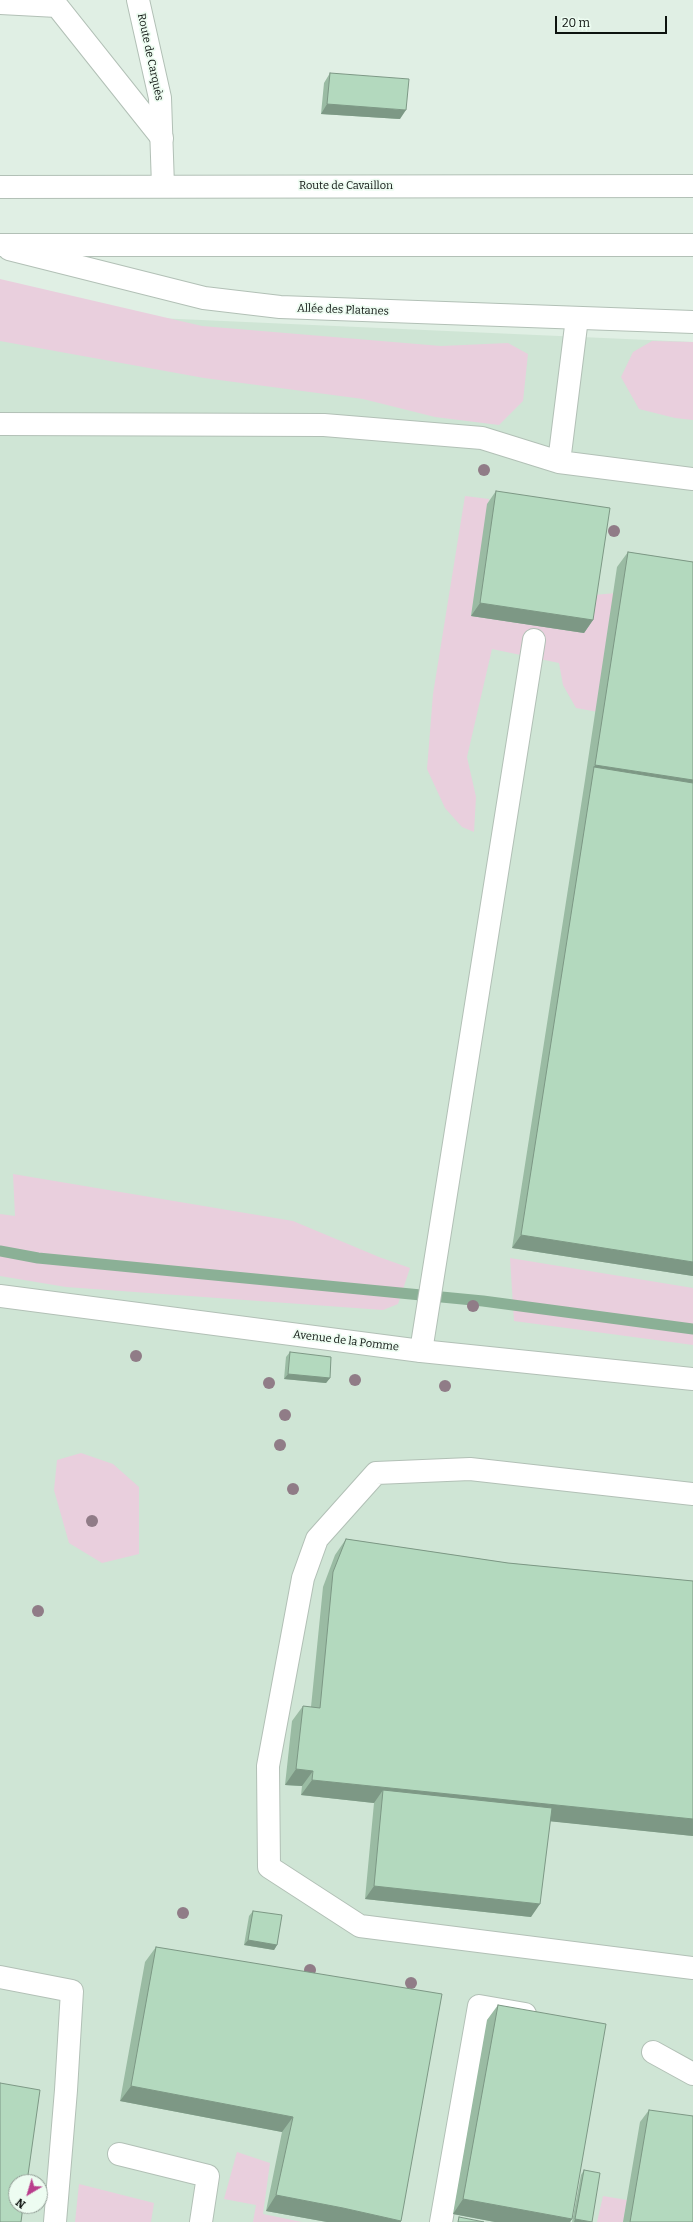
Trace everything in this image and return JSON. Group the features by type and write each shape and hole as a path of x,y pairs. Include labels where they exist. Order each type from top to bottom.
{"street":[{"name":"Route de Carquès","path":"138,0 160,98 163,186"},
{"path":"0,3 57,6 162,138"},
{"name":"Route de Cavaillon","path":"0,187 693,186"},
{"path":"0,246 693,245"},
{"name":"Allée des Platanes","path":"0,246 204,298 257,305 693,322"},
{"path":"559,462 577,318"},
{"path":"0,424 324,425 482,438 559,462 693,479"},
{"path":"421,1351 534,640"},
{"name":"Avenue de la Pomme","path":"0,1296 421,1351 693,1379"},
{"path":"693,1494 470,1469 376,1473 317,1539 303,1578 268,1766 269,1867 360,1926 693,1968"},
{"path":"0,1977 72,1991 66,2090 55,2222"},
{"path":"441,2222 479,2006 546,2018"},
{"path":"653,2052 693,2074"},
{"path":"119,2154 208,2176 201,2222"}],"shaded area":[{"path":"0,279 202,326 441,346 508,343 528,354 523,401 499,425 435,417 363,399 204,378 0,341"},
{"path":"0,311 693,342 693,2222 0,2222"},
{"path":"652,341 693,342 693,420 675,418 639,409 621,377 633,352"},
{"path":"465,496 489,499 471,616 593,595 617,593 598,712 576,708 563,685 559,663 492,649 467,757 476,797 474,832 462,827 445,808 427,769 433,694"},
{"path":"13,1174 293,1221 379,1257 410,1268 398,1304 383,1310 66,1287 0,1276 0,1214 15,1216"},
{"path":"510,1258 693,1288 693,1345 514,1321"},
{"path":"81,1453 113,1464 139,1487 139,1554 102,1563 69,1543 54,1490 57,1460"},
{"path":"237,2152 270,2163 263,2214 302,2222 253,2222 256,2205 224,2199"},
{"path":"79,2184 154,2203 151,2222 75,2222"},
{"path":"603,2196 627,2200 623,2222 597,2222"}],"building":[{"path":"330,73 409,79 406,110 327,104"},
{"path":"496,491 610,508 593,620 480,603"},
{"path":"628,552 693,562 693,780 595,765"},
{"path":"594,767 693,783 693,1262 521,1235"},
{"path":"290,1352 331,1357 330,1378 288,1374"},
{"path":"346,1539 508,1563 693,1581 693,1819 312,1780 313,1771 296,1769 303,1706 320,1708 333,1572"},
{"path":"383,1790 552,1808 540,1904 374,1886"},
{"path":"253,1911 282,1915 277,1945 248,1940"},
{"path":"156,1947 442,1994 401,2221 276,2195 293,2117 131,2086"},
{"path":"498,2005 606,2024 572,2219 463,2199"},
{"path":"0,2083 40,2090 28,2174 8,2174 8,2214 22,2214 21,2222 0,2222"},
{"path":"649,2110 693,2116 693,2222 630,2222"},
{"path":"584,2170 600,2173 592,2222 575,2219"},
{"path":"459,2217 484,2222 458,2222"}],"waterway":[{"path":"0,1251 38,1258 483,1301 693,1329"}]}
